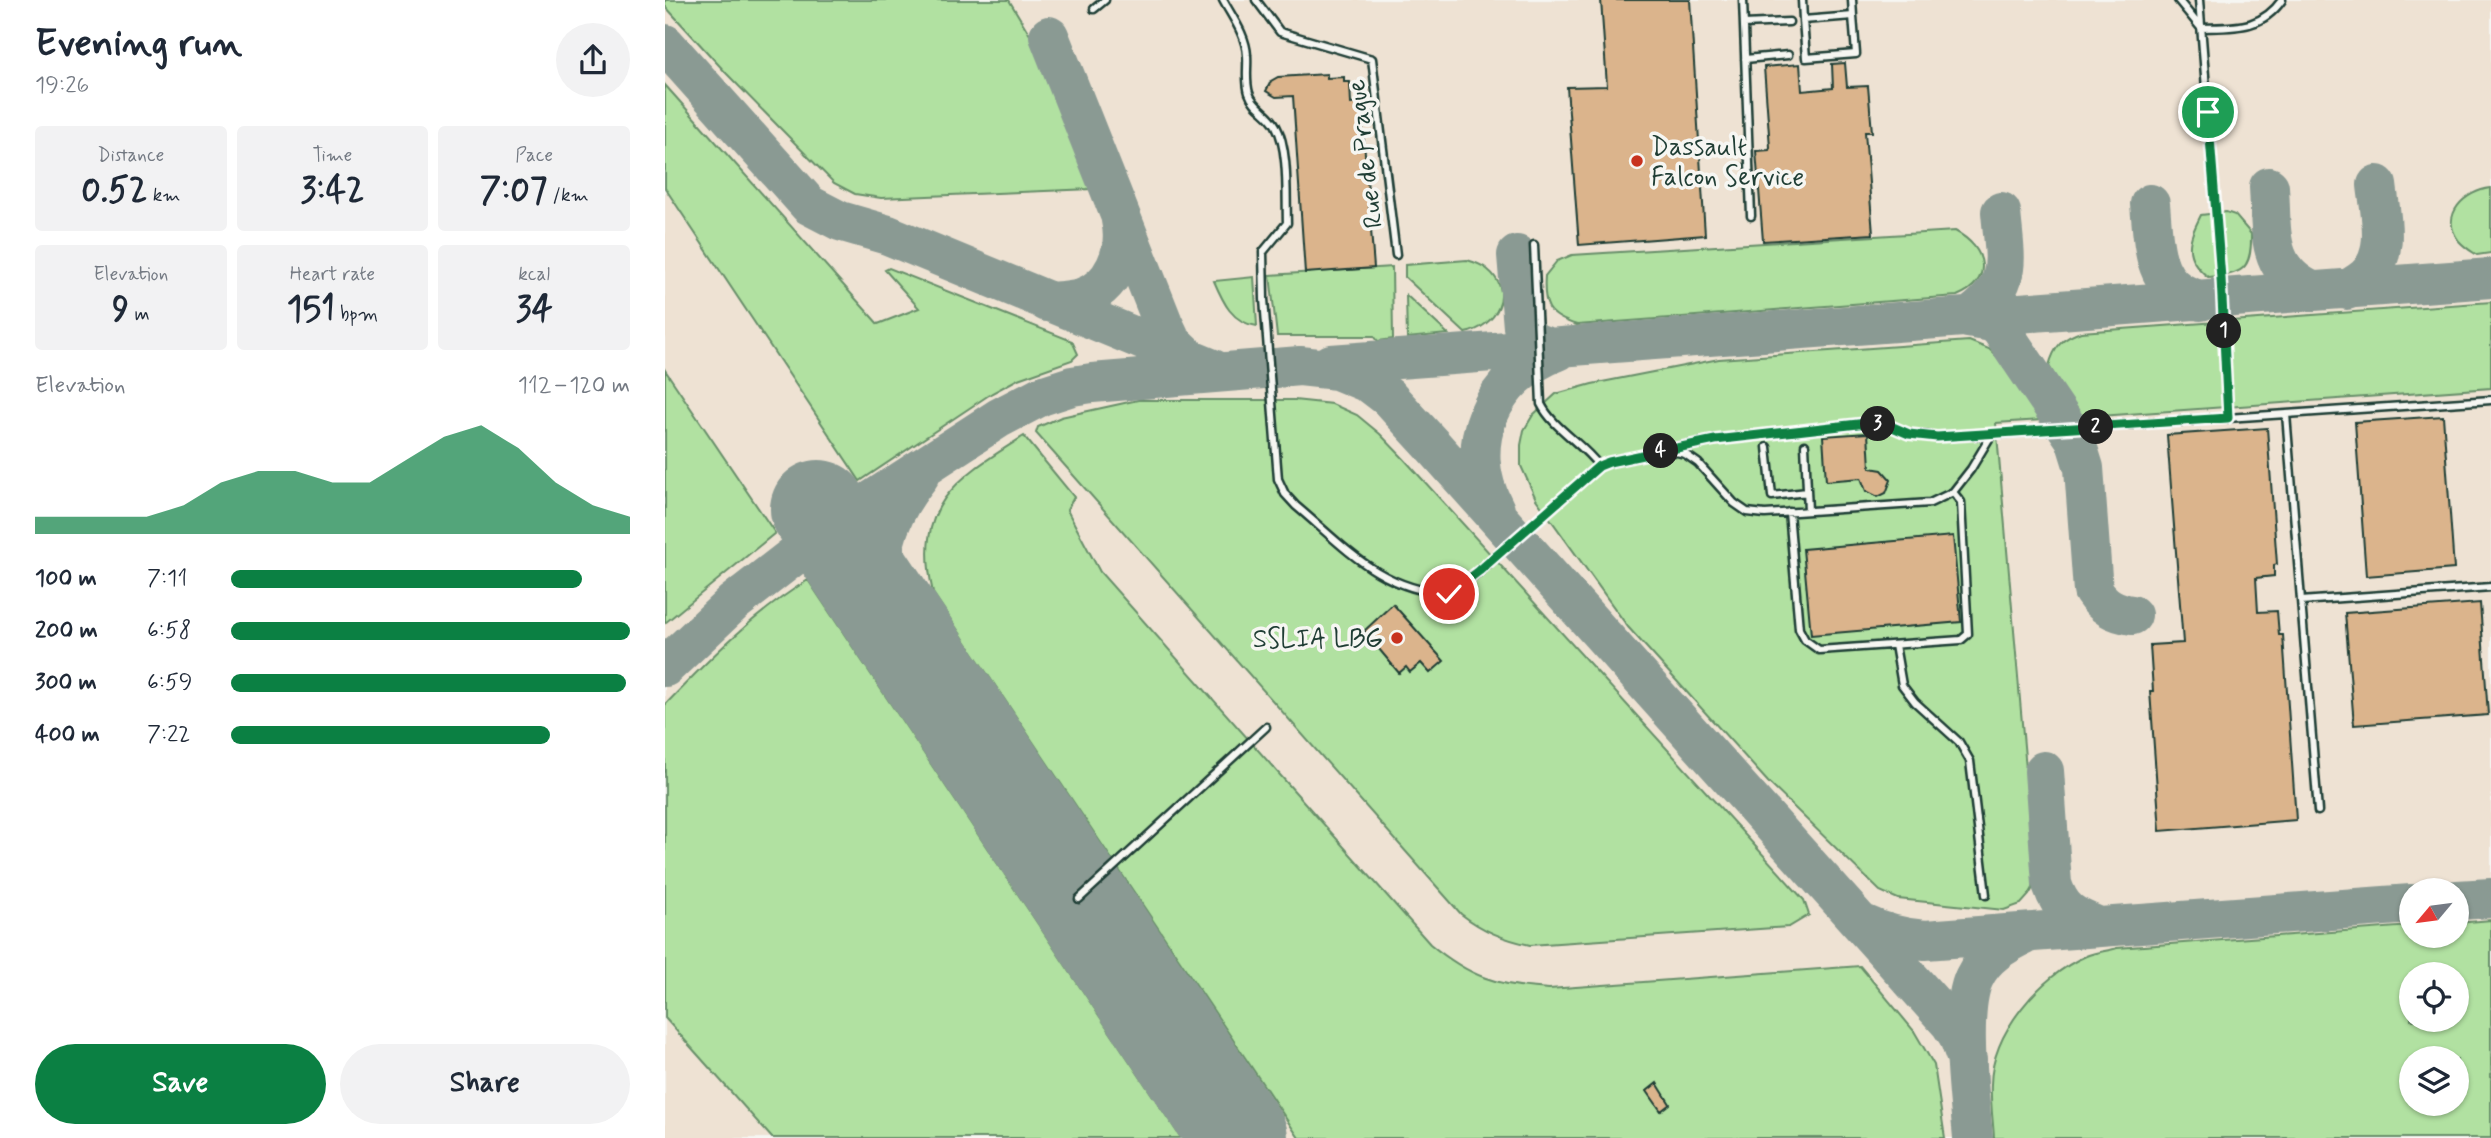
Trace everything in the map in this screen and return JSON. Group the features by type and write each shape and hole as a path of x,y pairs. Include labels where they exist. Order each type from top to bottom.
{"lane":[{"path":"1094,9 1105,0"},
{"path":"1223,0 1244,38 1248,54 1248,91 1254,104 1268,115 1277,127 1283,148 1287,223 1263,252 1264,299 1278,479 1285,494 1376,573 1404,586 1449,594 1599,466 1715,440 1867,423 1888,425 1909,434 1937,437 2491,400"},
{"name":"Rue de Prague","path":"1256,0 1280,32 1372,59 1396,255"},
{"path":"1743,0 1751,216"},
{"path":"1802,0 1806,58 1856,54 1852,0"},
{"path":"2178,0 2201,28"},
{"path":"2199,0 2221,278 2228,418"},
{"path":"2201,28 2242,27 2258,22 2282,0"},
{"path":"1803,20 1853,16"},
{"path":"1744,24 1790,22"},
{"path":"1745,58 1788,55"},
{"path":"1534,246 1541,404 1545,412 1588,452 1599,466"},
{"path":"2286,414 2318,811"},
{"path":"1668,450 1685,454 1698,463 1734,503 1747,512 1765,514 1930,503 1953,492 1971,469 1992,434"},
{"path":"1805,445 1808,511"},
{"path":"1767,447 1772,496 1807,492"},
{"path":"1789,512 1799,629 1805,640 1819,650 1961,640 1968,635 1961,502 1953,492"},
{"path":"2301,601 2491,587"},
{"path":"1895,645 1902,685 1915,702 1959,742 1970,761 1986,895"},
{"path":"1079,899 1266,727"}],"shaded area":[{"path":"665,0 2491,0 2491,1138 665,1138"}],"green space":[{"path":"665,0 1009,0 1036,45 1092,189 881,198 855,194 834,183 727,74 665,6"},
{"path":"665,85 878,324 919,308 885,270 889,268 1072,341 1078,354 1072,360 1018,379 992,393 860,481 665,188"},
{"path":"2491,188 2491,253 2477,255 2459,241 2452,222 2453,214 2464,199"},
{"path":"2226,212 2235,215 2251,234 2249,256 2247,263 2237,272 2208,277 2191,255 2193,233 2201,215"},
{"path":"1955,231 1974,246 1982,264 1977,282 1957,296 1577,325 1559,318 1546,302 1545,276 1557,261 1572,255"},
{"path":"1467,260 1485,268 1496,278 1501,298 1499,307 1486,324 1465,333 1405,277 1405,265"},
{"path":"1392,267 1393,339 1378,341 1374,336 1277,336 1270,275"},
{"path":"1254,277 1257,326 1241,321 1229,310 1214,281"},
{"path":"1406,295 1448,334 1407,338"},
{"path":"2491,302 2491,388 2086,417 2076,412 2049,366 2060,344 2081,332"},
{"path":"1969,341 1989,349 2008,367 2041,420 1996,423 2035,873 2029,895 2021,904 2004,910 1898,899 1880,891 1768,782 1628,627 1536,499 1521,466 1524,430 1533,415 1556,394 1592,384 1719,359"},
{"path":"665,370 775,533 665,623"},
{"path":"1138,400 1294,400 1332,404 1357,415 1404,459 1804,900 1809,915 1789,927 1530,945 1494,934 1461,914 1036,433 1038,427 1061,417"},
{"path":"1024,436 1074,497 1067,510 1100,572 1430,944 1444,955 1485,978 1549,989 1860,966 1914,1031 1934,1065 1945,1138 1299,1138 933,593 928,562 929,537 935,516 945,497 978,466"},
{"path":"808,580 1181,1138 772,1138 665,1018 665,705 750,622"},
{"path":"2491,920 2491,1138 1994,1138 1991,1104 1993,1065 2009,1026 2036,992 2052,977 2086,956 2117,948 2399,927 2399,948 2469,948 2469,922"}],"building":[{"name":"Dassault Falcon Service","path":"1601,0 1690,0 1705,235 1579,245 1567,87 1607,86"},
{"path":"1845,63 1847,87 1868,86 1872,132 1865,132 1873,234 1763,241 1756,151 1769,150 1770,147 1764,67 1800,64 1802,91 1833,88 1832,64"},
{"path":"1327,74 1327,78 1344,77 1344,82 1350,82 1351,104 1361,103 1374,268 1305,273 1293,96 1276,97 1266,91 1271,81 1278,77"},
{"path":"2443,416 2454,569 2366,576 2355,422"},
{"path":"2267,428 2277,564 2274,565 2274,576 2256,578 2258,612 2277,611 2279,635 2283,635 2296,820 2160,831 2150,691 2153,691 2150,645 2183,643 2167,435"},
{"path":"1868,433 1870,468 1882,470 1891,480 1886,493 1878,497 1866,491 1861,478 1826,481 1823,436"},
{"path":"1953,536 1961,622 1811,635 1803,549"},
{"path":"2480,603 2488,715 2354,725 2345,613"},
{"name":"SSLIA LBG","path":"1393,604 1444,661 1430,673 1421,663 1410,672 1406,667 1399,673 1364,631"},
{"path":"1657,1083 1670,1104 1661,1111 1647,1091"}],"taxiway":[{"path":"1049,36 1163,323 1172,342 1191,360"},
{"path":"665,44 809,205 840,221 888,235 1213,369"},
{"path":"2347,290 2366,277 2379,257 2382,233 2377,185"},
{"path":"2269,187 2274,248 2286,272 2312,291"},
{"path":"2150,204 2155,252 2163,275 2180,292 2201,301"},
{"path":"1968,318 1994,295 2004,271 2001,212"},
{"path":"1047,302 1081,298 1102,286 1110,277 1120,256 1123,232 1121,220"},
{"path":"1517,255 1523,327 1531,341 1553,349"},
{"path":"1331,364 2491,278"},
{"path":"1968,318 1992,322 2000,328 2075,439 2084,468 2093,591 2109,608 2132,615"},
{"path":"1495,510 1485,486 1481,461 1482,438 1488,416 1499,395 1515,377 1535,362 1558,351"},
{"path":"665,667 733,603 831,527 999,418 1041,396 1092,383 1300,366 1337,370 1371,384 1388,397 1434,447 1950,1023 1958,1035 1967,1060"},
{"path":"890,615 882,576 885,541 898,507 920,475"},
{"path":"2044,771 2052,884 2064,907 2097,926"},
{"path":"2469,899 2491,898"},
{"path":"1861,923 1876,930 1925,940 2399,905"},
{"path":"1973,1138 1966,1056 1969,993 1983,963 2026,934"}],"runway":[{"path":"819,509 1239,1138"}],"place":[{"name":"Dassault Falcon Service","path":"1637,161"},
{"name":"SSLIA LBG","path":"1397,638"}],"route":[{"path":"1449,594 1599,466 1609,462 1715,440 1867,423 1888,425 1909,434 1937,437 2228,418 2221,278 2208,112"}]}
